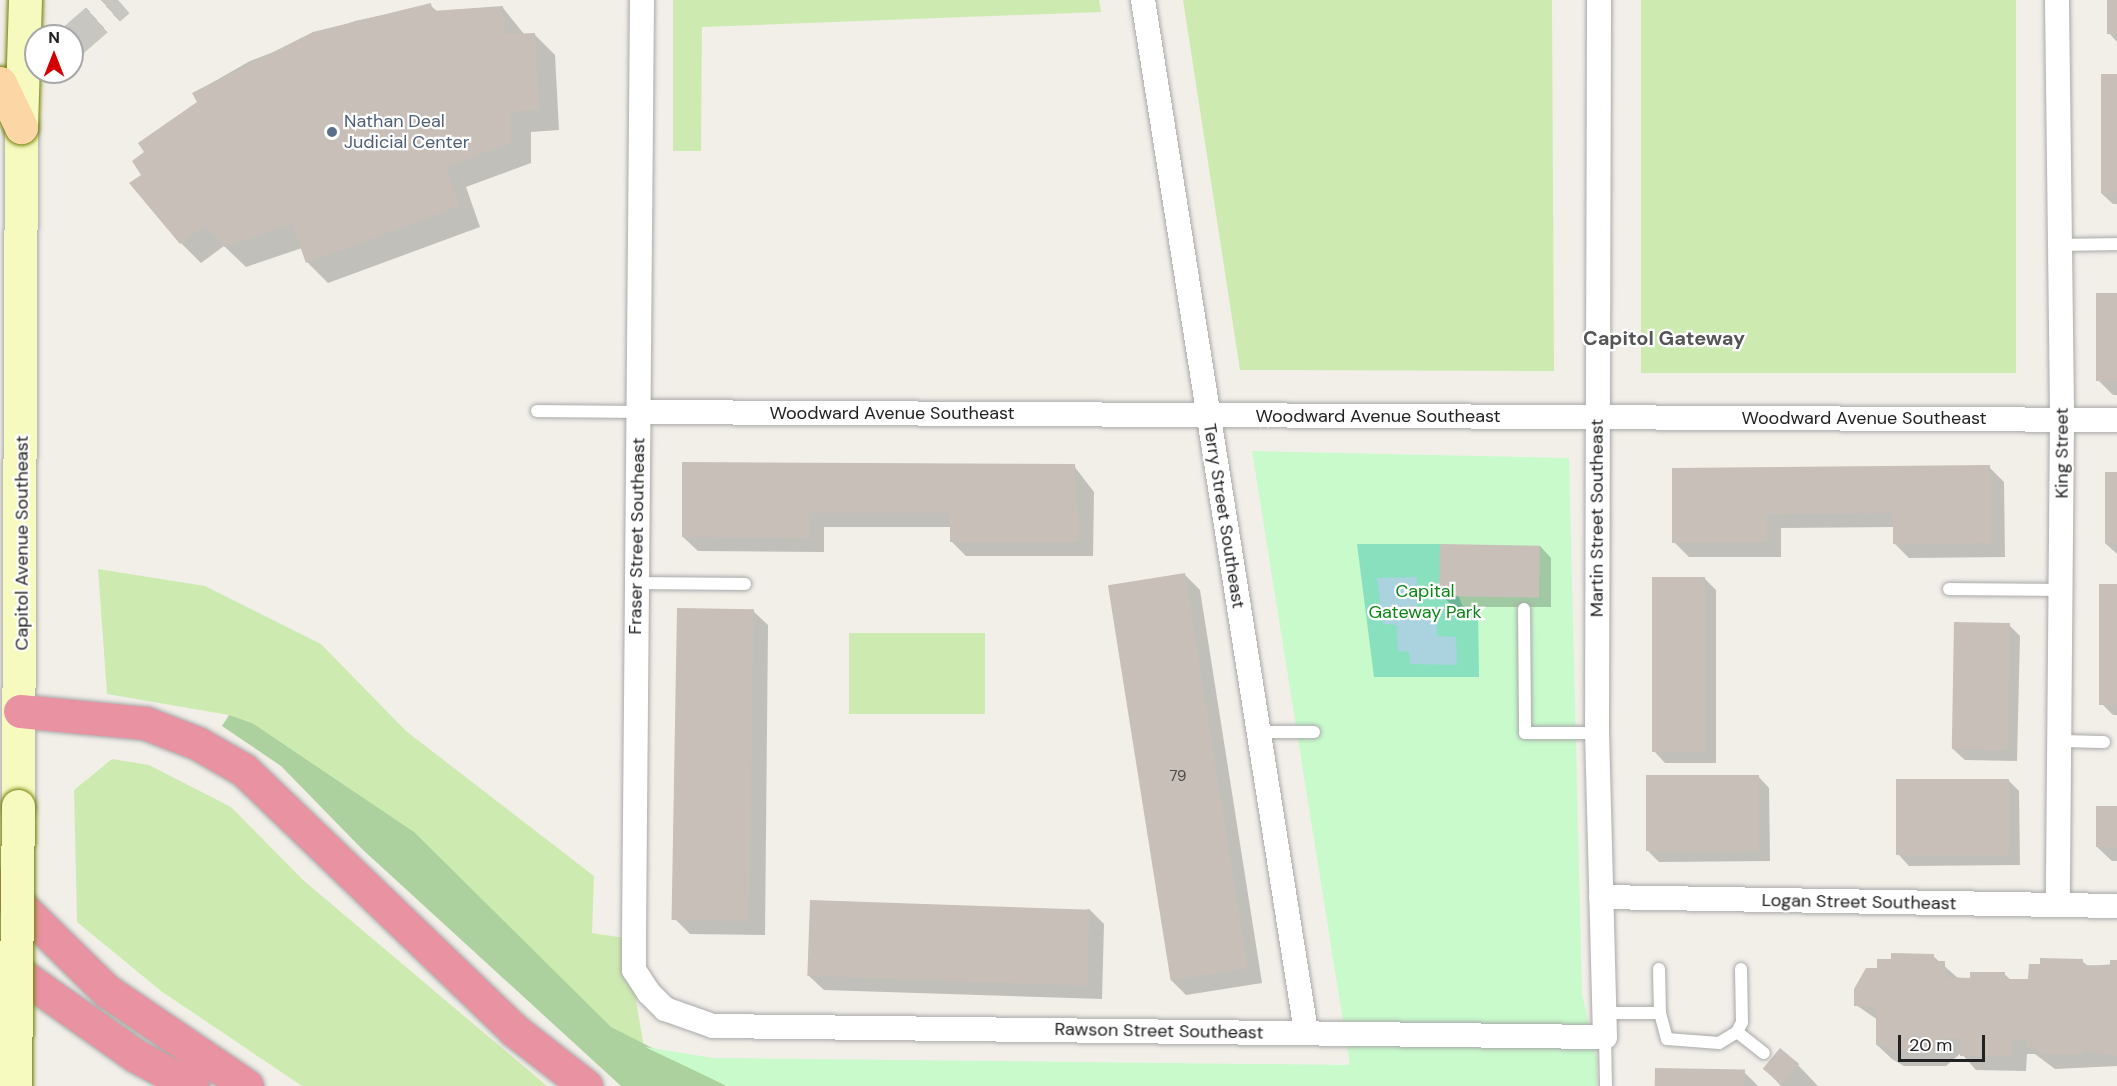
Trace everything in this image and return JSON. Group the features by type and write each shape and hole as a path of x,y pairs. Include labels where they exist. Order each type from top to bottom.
{"highway":[{"path":"20,711 145,723 197,743 244,770 514,1030 586,1086"},
{"path":"0,886 108,991 247,1086"},
{"path":"0,960 136,1056 192,1086"},
{"path":"0,1071 22,1086"}],"main road":[{"name":"Capitol Avenue Southeast","path":"15,1086 20,711 21,204 11,127 25,0"},
{"path":"0,83 11,127"}],"street":[{"name":"Fraser Street Southeast","path":"642,0 634,970 665,1010 713,1026"},
{"name":"Terry Street Southeast","path":"1143,0 1306,1032"},
{"name":"Martin Street Southeast","path":"1599,0 1597,733 1605,1025"},
{"name":"King Street","path":"2057,0 2062,419 2058,905"},
{"name":"Woodward Avenue Southeast","path":"638,412 2117,420"},
{"name":"Logan Street Southeast","path":"1601,897 2117,906"},
{"name":"Rawson Street Southeast","path":"713,1026 1306,1032 1605,1025"}],"lane":[{"path":"2059,244 2117,244"},
{"path":"537,411 638,412"},
{"path":"637,583 745,584"},
{"path":"1949,589 2061,590"},
{"path":"1524,609 1525,733 1597,733"},
{"path":"1259,732 1314,732"},
{"path":"2060,741 2104,742"},
{"path":"1659,969 1660,1013 1667,1039 1719,1043 1737,1032"},
{"path":"1737,1032 1741,969"},
{"path":"1606,1086 1605,1025 1660,1013"},
{"path":"1737,1032 1764,1053"}],"green space":[{"path":"673,0 1099,0 1101,12 702,27 701,151 673,151"},
{"path":"1183,0 1552,0 1554,371 1240,370"},
{"path":"1641,0 2016,0 2016,373 1641,373"},
{"name":"Capital Gateway Park","path":"1252,451 1569,458 1582,994 1597,1059 1597,1086 727,1086 645,1047 713,1058 1350,1065"},
{"path":"1357,544 1440,544 1463,608 1478,607 1479,677 1374,677"},
{"path":"98,569 205,586 321,644 406,731 594,876 592,933 625,938 644,1047 611,1027 229,715 107,694"},
{"path":"849,633 985,633 985,714 849,714"},
{"path":"229,715 252,723 414,832 611,1027 727,1086 621,1086 362,849 281,766 222,726"},
{"path":"112,759 149,765 231,807 303,880 547,1086 302,1086 161,991 77,922 74,790"}],"water":[{"path":"1417,577 1417,613 1436,613 1437,636 1456,637 1457,665 1410,664 1409,652 1398,651 1397,625 1383,624 1377,578"}],"building":[{"path":"2107,0 2117,0 2117,34 2107,34"},
{"name":"Nathan Deal Judicial Center","path":"431,3 432,11 503,6 505,34 535,33 539,110 510,112 511,143 446,167 460,206 306,263 292,224 224,247 205,225 180,244 129,183 141,175 132,161 144,152 138,143 197,102 192,93 313,32"},
{"path":"2101,74 2117,74 2117,193 2101,193"},
{"path":"2096,293 2117,293 2117,381 2096,381"},
{"path":"682,462 1075,464 1079,542 950,542 950,513 809,513 809,538 682,537"},
{"path":"1990,465 1991,543 1893,544 1893,513 1767,514 1767,542 1672,543 1672,468"},
{"path":"2105,472 2117,472 2117,543 2105,543"},
{"path":"1440,544 1540,546 1539,598 1439,596"},
{"path":"1185,573 1248,968 1171,980 1108,585"},
{"path":"1652,577 1705,577 1705,752 1652,752"},
{"path":"2099,584 2117,584 2117,705 2099,705"},
{"path":"677,608 754,609 749,921 672,920"},
{"path":"1954,622 2010,623 2008,750 1952,749"},
{"path":"1646,775 1759,775 1759,851 1646,851"},
{"path":"1896,779 2009,779 2009,855 1896,855"},
{"path":"2096,806 2117,806 2117,847 2096,847"},
{"path":"810,900 1090,910 1087,986 807,976"},
{"path":"1891,953 1934,954 1934,961 1945,961 1945,977 1970,978 1970,972 2005,972 2005,979 2028,979 2029,964 2040,964 2040,958 2083,959 2083,965 2110,966 2110,960 2117,960 2117,1056 2082,1050 2082,1055 2038,1054 2038,1049 2027,1048 2027,1040 2012,1040 2012,1057 1960,1056 1960,1038 1943,1038 1943,1047 1933,1047 1932,1052 1888,1051 1888,1046 1876,1045 1876,1007 1854,1006 1854,989 1866,968 1877,968 1877,959 1891,959"},
{"path":"1780,1048 1799,1064 1782,1085 1763,1069"},
{"path":"1655,1068 1745,1070 1745,1086 1655,1086"}],"tunnel":[{"path":"84,31 119,0"}],"place":[{"name":"Nathan Deal Judicial Center","path":"332,132"}],"district":[{"name":"Capitol Gateway","path":"1664,338"}]}
